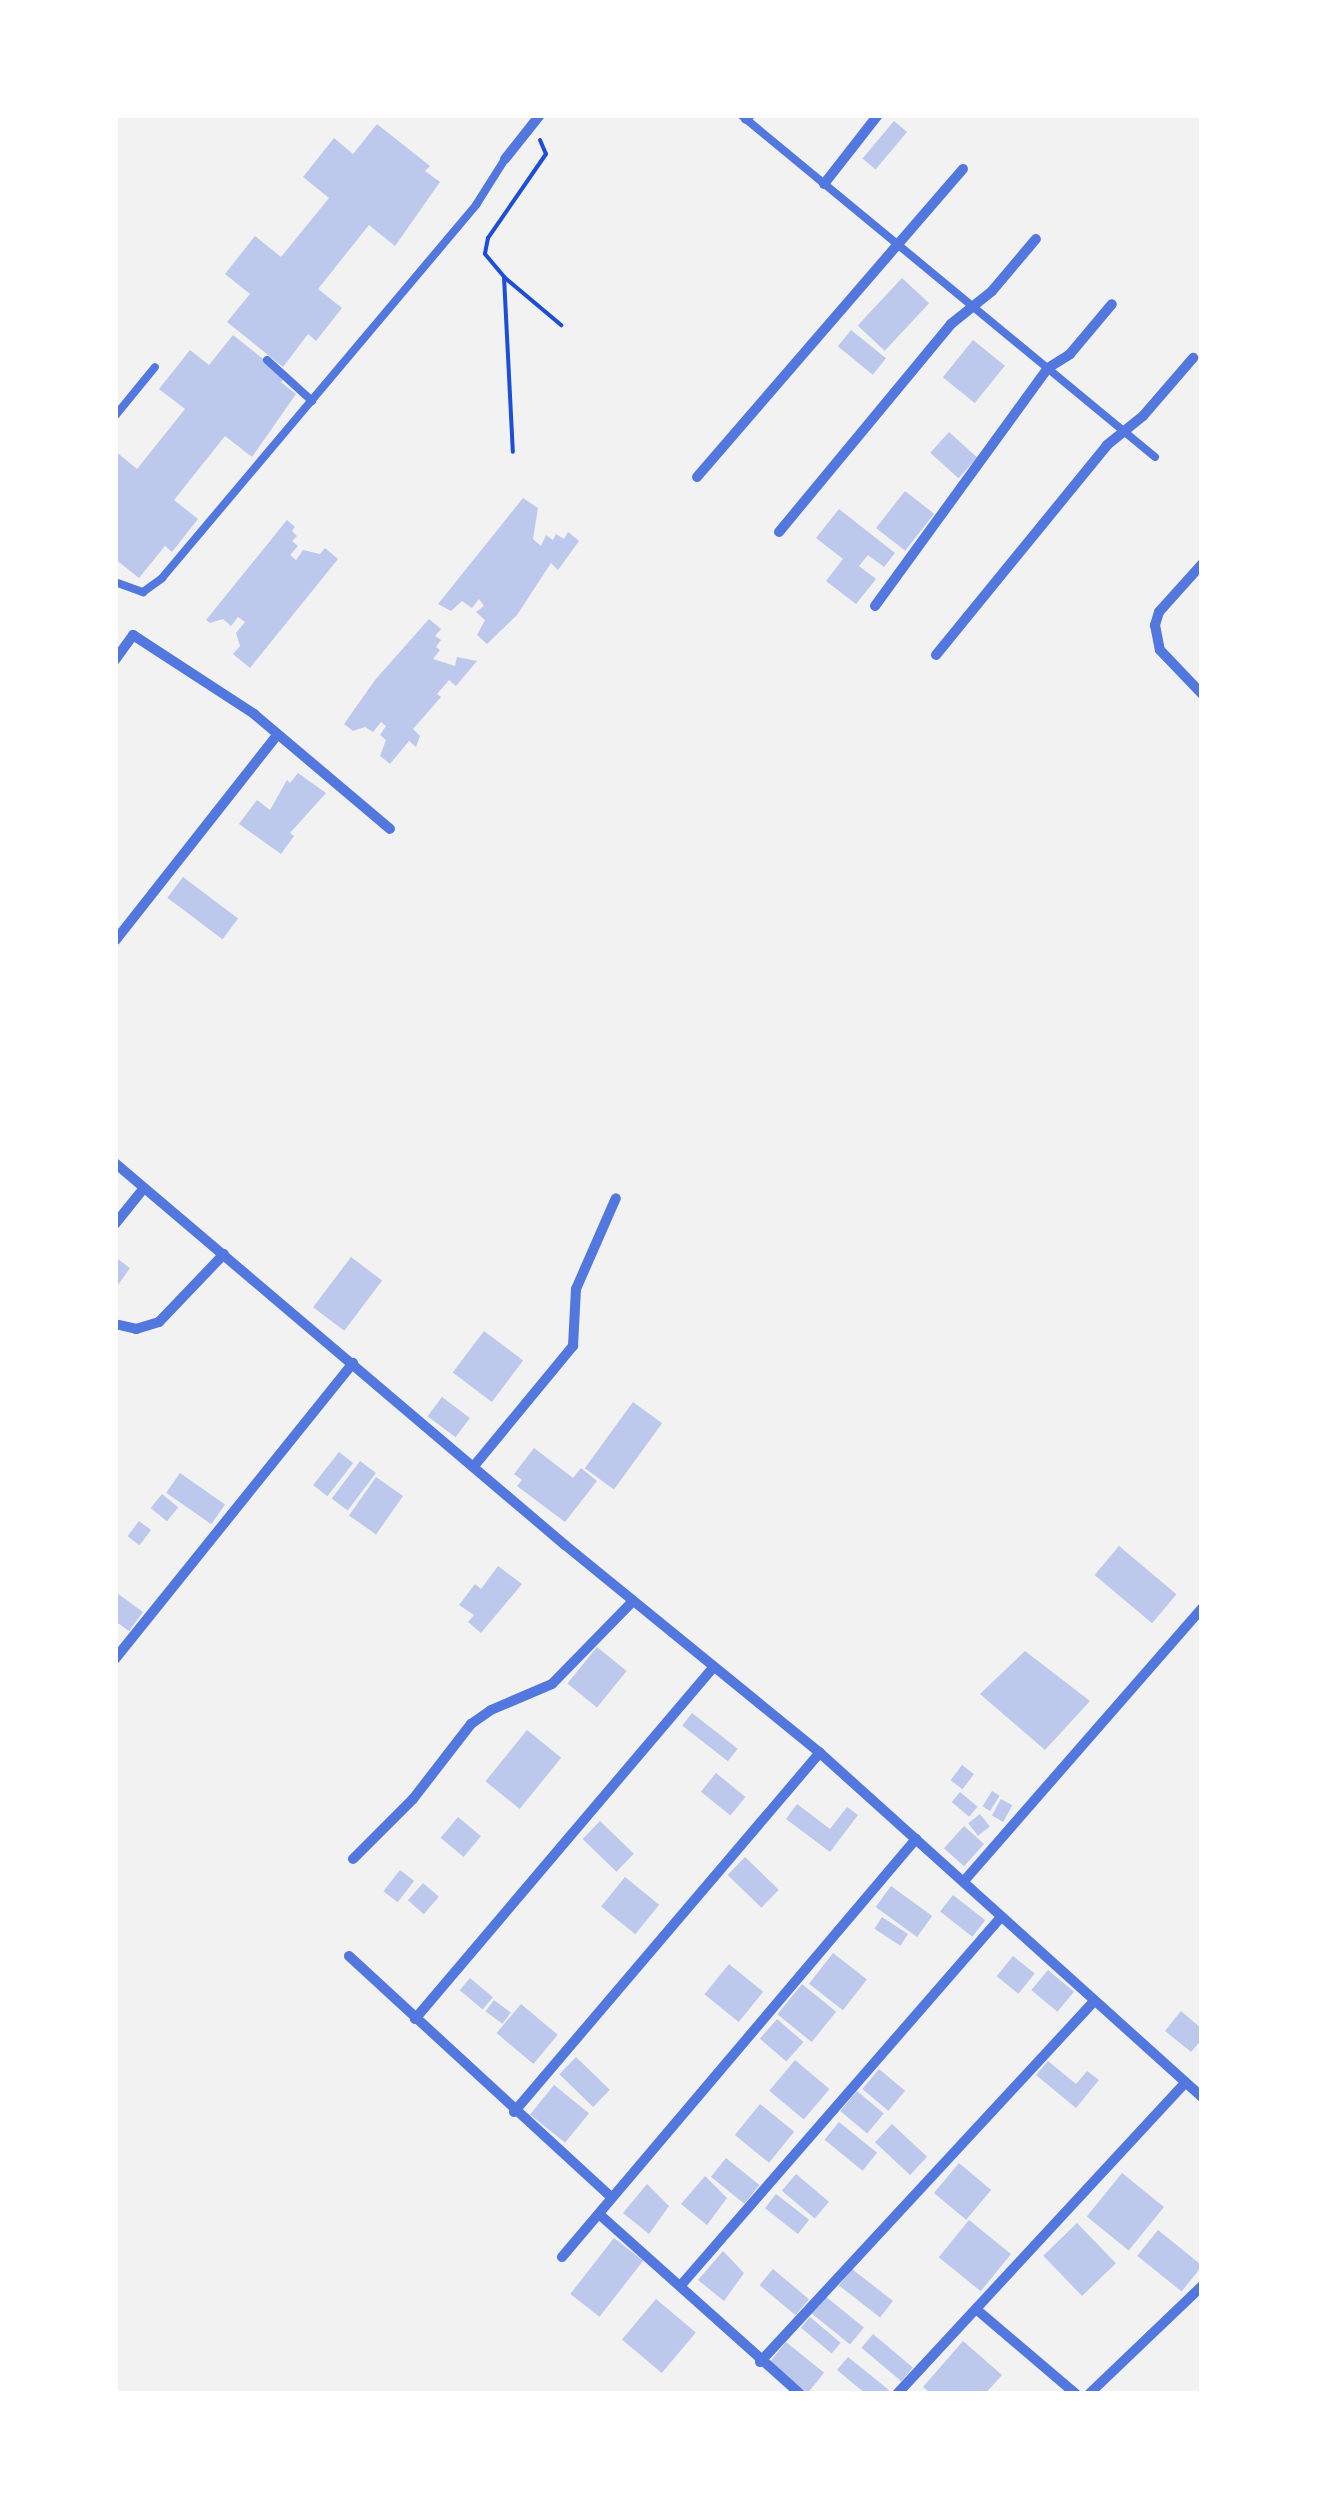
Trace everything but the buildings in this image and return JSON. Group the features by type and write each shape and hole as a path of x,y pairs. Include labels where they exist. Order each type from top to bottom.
{"street":[{"path":"506,159 540,115"},
{"path":"824,184 878,115"},
{"path":"697,477 963,169"},
{"path":"779,532 951,324 1036,239"},
{"path":"875,606 1048,368 1070,354 1112,304"},
{"path":"936,655 1124,430 1143,416 1193,358"},
{"path":"1202,564 1160,612 1155,625 1160,650 1202,694"},
{"path":"115,660 133,636 278,734 390,829"},
{"path":"115,941 278,734"},
{"path":"115,1163 633,1601 820,1753 1185,2083 1200,2091"},
{"path":"115,1224 144,1188"},
{"path":"474,1466 573,1346 576,1289 616,1198"},
{"path":"115,1324 136,1329 159,1322 224,1254"},
{"path":"115,1659 353,1363"},
{"path":"353,1859 413,1799 480,1716 552,1684 633,1601"},
{"path":"964,1881 1202,1608"},
{"path":"415,2019 713,1667"},
{"path":"514,2112 820,1753"},
{"path":"562,2257 916,1839"},
{"path":"682,2284 1001,1917"},
{"path":"348,1956 612,2198"},
{"path":"760,2362 1094,2001"},
{"path":"897,2394 1185,2083"},
{"path":"599,2214 682,2284 760,2362 800,2394"},
{"path":"1089,2394 1202,2286"},
{"path":"976,2309 1076,2394"}],"lane":[{"path":"745,116 1155,457"},
{"path":"115,582 143,592 162,578 476,206 506,159"},
{"path":"268,360 312,401"},
{"path":"115,416 155,366"}],"path":[{"path":"530,130 546,154 488,238 486,254 504,277 561,325"},
{"path":"504,277 513,452"}]}
